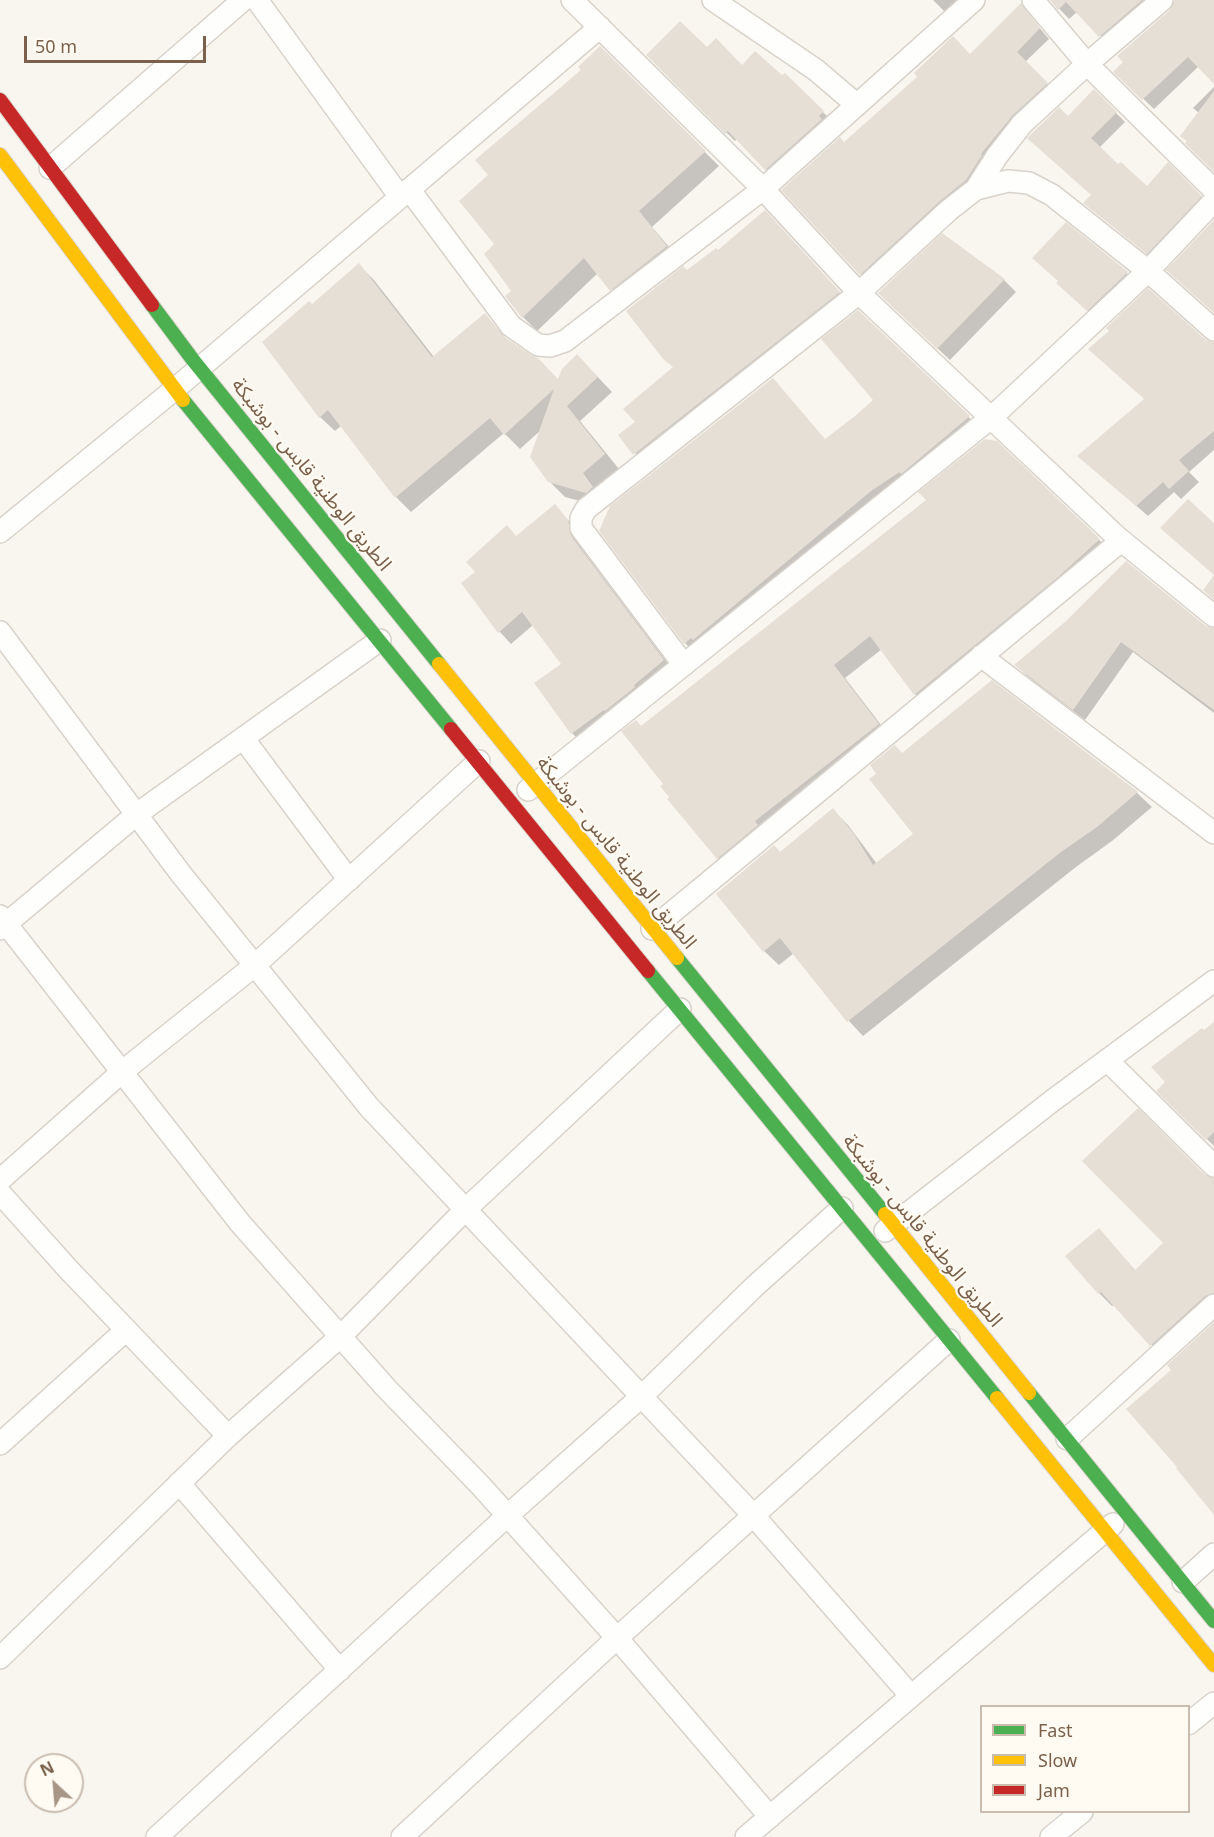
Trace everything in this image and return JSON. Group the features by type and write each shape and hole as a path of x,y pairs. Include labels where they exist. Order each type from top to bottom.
{"main road":[{"name":"الطريق الوطنية قابس - بوشبكة","path":"0,100 200,368 1214,1621"},
{"path":"0,155 175,389 1214,1665"}],"street":[{"path":"50,168 243,0"},
{"path":"257,0 404,193 511,326 538,345 550,346 565,341 763,189 974,0"},
{"path":"572,0 763,189 859,293 1121,541 1214,616"},
{"path":"713,0 816,70 857,105"},
{"path":"1032,0 1087,64 1214,190"},
{"path":"684,664 581,528 581,518 593,501 859,293 949,210 976,189 997,156 1022,124 1087,64 1162,0"},
{"path":"0,532 200,368 600,27"},
{"path":"976,189 1008,181 1029,183 1052,195 1148,271 1214,330"},
{"path":"512,803 992,417 1148,271 1214,201"},
{"path":"652,929 1121,541"},
{"path":"0,632 181,874 369,1107 753,1515 911,1696"},
{"path":"380,640 137,814 2,923 123,1071 240,1223 386,1388 507,1516 617,1638 770,1817"},
{"path":"981,656 1214,833"},
{"path":"243,738 349,880"},
{"path":"0,1180 123,1071 254,966 479,761"},
{"path":"870,1243 1107,1060 1214,981"},
{"path":"0,1658 228,1436 340,1336 466,1209 680,1009"},
{"path":"1107,1060 1214,1166"},
{"path":"0,1193 68,1269 228,1436"},
{"path":"157,1837 507,1516 642,1396 755,1286 842,1208"},
{"path":"1067,1439 1214,1305"},
{"path":"0,1444 126,1330"},
{"path":"402,1837 617,1638 949,1340"},
{"path":"179,1484 340,1670"},
{"path":"746,1837 1127,1513"},
{"path":"1183,1582 1214,1554"},
{"path":"1190,1722 1214,1703"},
{"path":"1051,1837 1081,1813"}],"building":[{"path":"1050,0 1142,0 1099,37 1066,2 1058,10"},
{"path":"1174,0 1214,0 1214,84 1188,57 1142,100 1113,72 1123,62 1117,56 1170,10"},
{"path":"1021,3 1040,28 1017,52 1048,83 1012,116 981,154 966,180 860,275 781,190 840,137 844,142 917,77 914,73 953,36 970,54"},
{"path":"680,21 707,47 716,38 742,65 755,51 782,75 785,73 824,111 819,116 822,119 765,170 728,131 725,134 646,55"},
{"path":"600,46 706,151 639,211 667,246 610,291 584,258 522,318 505,296 511,291 484,254 494,244 459,201 488,175 475,160 581,70 578,67"},
{"path":"1094,89 1117,112 1091,138 1118,164 1121,162 1147,186 1168,162 1202,196 1147,254 1083,203 1091,195 1027,138 1059,107 1068,116"},
{"path":"1214,91 1214,172 1180,136"},
{"path":"765,210 840,292 633,455 618,435 635,422 623,409 673,367 663,359 626,311 683,266 687,270 716,248 718,250"},
{"path":"1214,220 1214,313 1166,270"},
{"path":"1066,222 1128,272 1087,311 1032,258"},
{"path":"942,233 1005,279 937,349 878,293"},
{"path":"359,263 432,357 485,313 503,336 538,358 558,379 562,369 577,354 598,377 567,406 605,454 583,473 593,487 586,493 548,482 530,457 554,389 504,435 490,418 395,498 328,410 319,418 262,342 309,301 312,304"},
{"path":"1148,288 1206,340 1214,342 1214,431 1179,460 1189,471 1169,489 1163,482 1136,506 1077,456 1144,399 1088,349 1109,331 1106,328"},
{"path":"858,310 970,416 901,474 900,472 871,491 693,640 691,638 684,644 599,531 610,506 773,378 825,439 855,416 873,400 821,339"},
{"path":"985,439 997,441 1100,539 1058,577 914,695 870,636 834,665 879,724 755,821 758,825 717,859 667,799 669,797 660,786 663,784 621,731 636,720 641,726 926,500 918,492"},
{"path":"1188,499 1214,523 1214,575 1160,528"},
{"path":"555,504 568,520 571,536 664,660 605,711 571,734 534,683 561,664 522,612 498,633 461,583 475,572 466,562 507,525 516,536"},
{"path":"1126,561 1206,626 1214,628 1214,710 1121,642 1073,710 1014,665 1066,621"},
{"path":"1214,575 1214,600 1203,590"},
{"path":"992,680 1138,792 1097,827 1061,852 847,1022 780,938 763,952 716,894 774,845 780,852 833,808 854,834 873,865 913,834 869,779 876,774 870,765 895,745 902,753"},
{"path":"1214,1022 1214,1132 1206,1140 1156,1091 1165,1082 1151,1067 1202,1028 1204,1030"},
{"path":"1138,1108 1205,1175 1214,1178 1214,1293 1205,1296 1150,1346 1101,1292 1098,1294 1065,1256 1099,1228 1135,1270 1163,1243 1082,1161"},
{"path":"1214,1322 1214,1515 1177,1467 1126,1409 1171,1370 1167,1365"}],"traffic: fast":[{"path":"152,305 193,360 439,664"},
{"path":"183,400 451,729"},
{"path":"677,958 885,1214"},
{"path":"648,971 997,1398"},
{"path":"1029,1393 1214,1621"}],"traffic: slow":[{"path":"0,155 183,400"},
{"path":"439,664 677,958"},
{"path":"885,1214 1029,1393"},
{"path":"997,1398 1214,1665"}],"traffic: jam":[{"path":"0,100 152,305"},
{"path":"451,729 648,971"}]}
